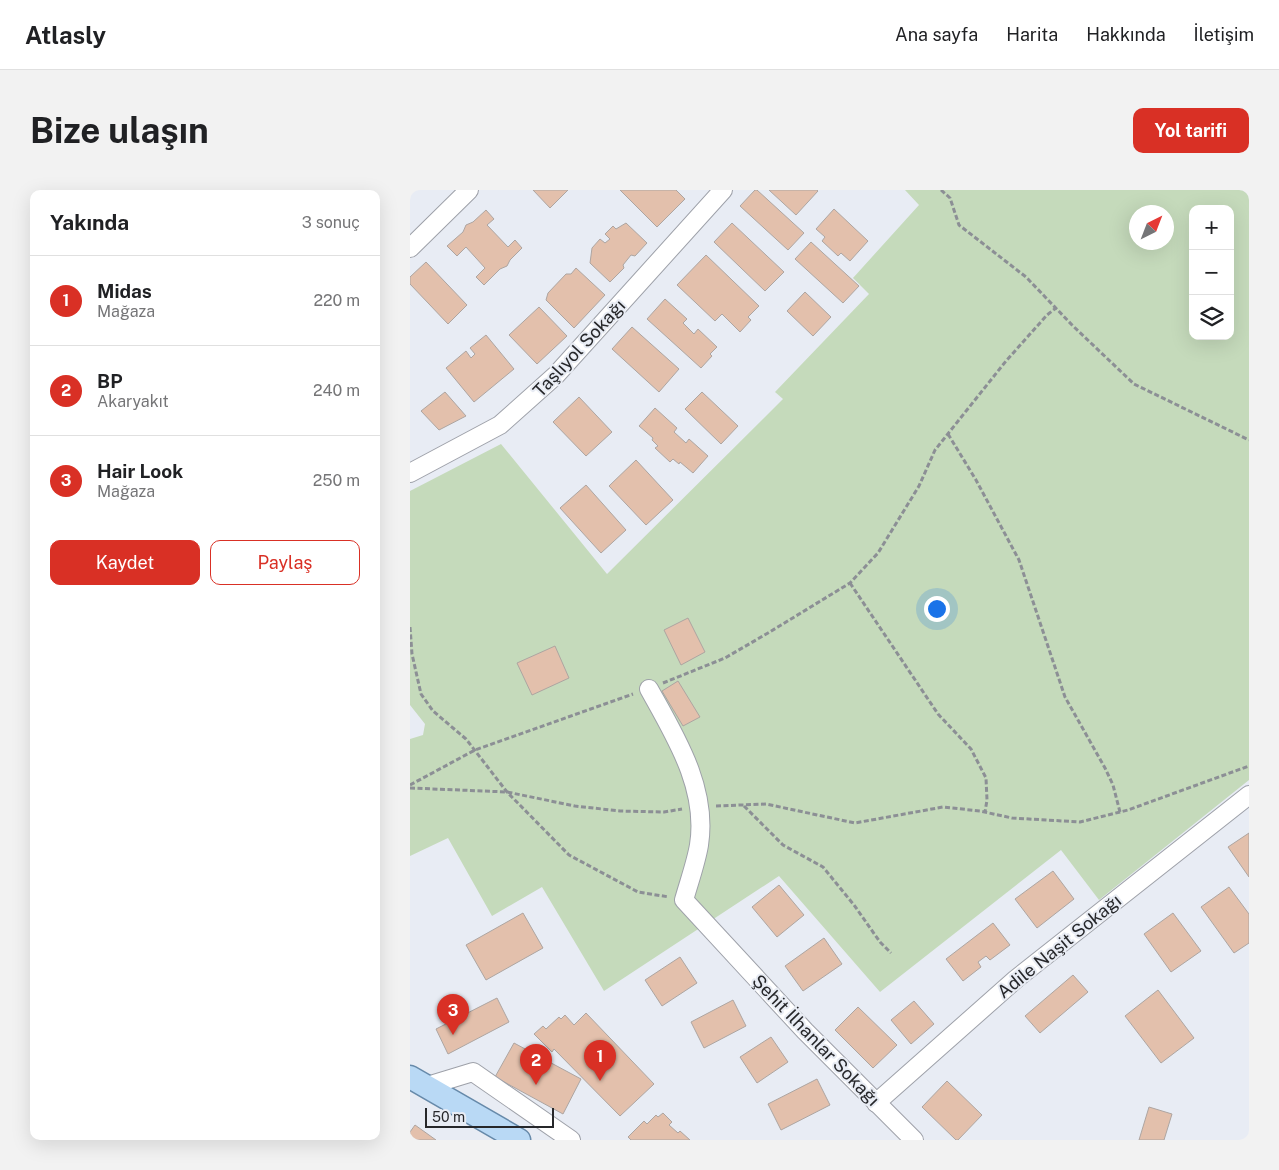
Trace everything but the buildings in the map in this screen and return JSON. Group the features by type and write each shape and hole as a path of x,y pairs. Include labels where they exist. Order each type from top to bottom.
{"main road":[{"path":"419,1081 520,1140"}],"street":[{"path":"410,248 469,190"},
{"name":"Taşlıyol Sokağı","path":"410,473 500,425 528,401 569,362 722,190"},
{"path":"648,689 683,750 700,807 699,845 684,900"},
{"name":"Adile Naşit Sokağı","path":"876,1103 1016,979 1249,795"},
{"name":"Şehit İlhanlar Sokağı","path":"684,900 805,1031 914,1140"},
{"path":"419,1081 473,1072 571,1140"}],"path":[{"path":"941,190 950,198 959,225 1026,276 1134,384 1249,440"},
{"path":"410,786 475,750 648,689 725,658 768,634 850,583 878,553 919,486 935,450 1006,361 1047,315 1056,308"},
{"path":"948,434 1019,560 1065,697 1105,768 1113,785 1120,812"},
{"path":"850,583 938,714 971,748 986,778 987,800 985,812"},
{"path":"410,627 412,654 421,694 433,711 466,739 507,792 569,855 638,892 684,900"},
{"path":"410,786 507,792 575,806 620,812 664,812 700,807 766,804 854,824 943,807 985,812 1012,818 1080,822 1120,812 1249,766"},
{"path":"744,805 783,845 823,867 854,905 880,942 891,953"}],"green space":[{"path":"905,190 1249,190 1249,780 1099,900 1061,850 880,992 779,876 604,991 542,887 492,916 448,838 410,856 410,739 423,735 425,724 410,705 410,491 501,444 607,574 783,399 775,392 869,294 853,278 919,205"}],"place":[{"name":"Hair Look","path":"453,1035"},
{"name":"Midas","path":"600,1081"},
{"name":"BP","path":"536,1085"}]}
